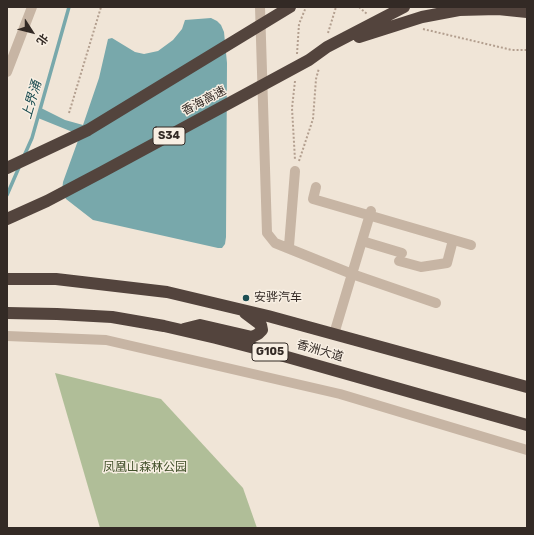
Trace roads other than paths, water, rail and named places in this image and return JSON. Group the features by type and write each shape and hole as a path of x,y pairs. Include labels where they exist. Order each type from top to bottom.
{"highway":[{"path":"7,168 88,130 290,7"},
{"name":"S34","path":"327,41 404,7"},
{"path":"327,41 422,17 459,10 498,9 527,12"},
{"name":"香海高速","path":"7,219 47,201 123,161 309,60 327,41"},
{"name":"香洲大道","path":"7,279 56,279 167,292 233,307 527,387"},
{"path":"181,330 200,325 252,337 262,330 261,325 249,315 233,307"},
{"name":"香洲大道","path":"7,313 112,317 181,330 266,351 527,425"}],"street":[{"path":"7,72 32,7"},
{"path":"260,7 267,233 276,243 352,274 436,302"},
{"path":"289,246 295,171"},
{"path":"316,187 313,199 370,213 471,245"},
{"path":"334,334 370,213"},
{"path":"362,241 421,267 447,263 453,240"},
{"path":"7,336 106,340 340,394 527,450"}],"water":[{"path":"211,18 221,25 224,32 227,63 225,244 222,248 218,248 93,220 66,199 62,191 63,182 80,135 38,118 41,108 65,120 83,125 99,78 108,39 112,38 135,52 144,54 158,51 173,40 182,29 185,20"}],"waterway":[{"name":"上界涌","path":"24,156 32,138 69,7"},
{"name":"上界涌","path":"7,195 20,165"}],"place":[{"name":"安骅汽车","path":"246,298"}],"park label":[{"name":"凤凰山森林公园","path":"145,468"}]}
